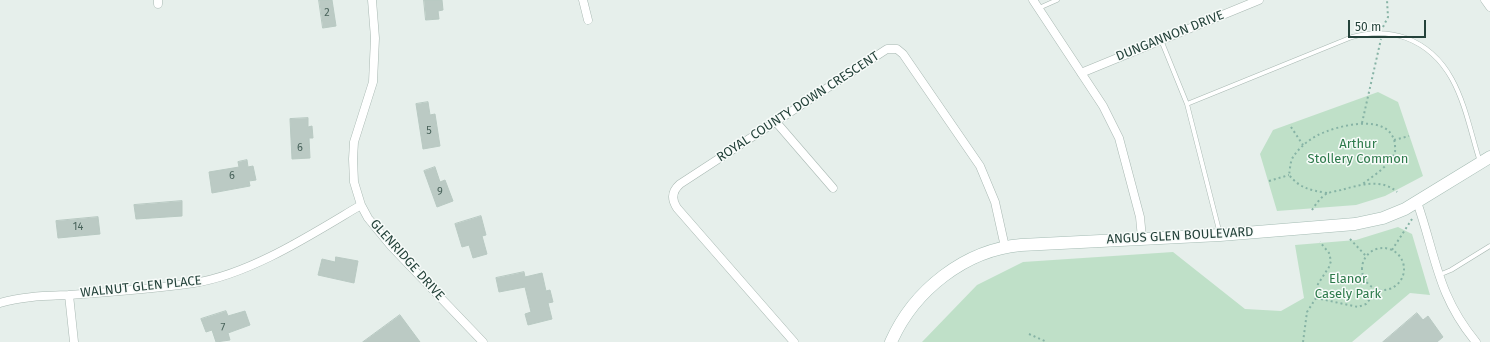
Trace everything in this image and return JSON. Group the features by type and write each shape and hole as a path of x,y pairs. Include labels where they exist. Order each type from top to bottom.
{"street":[{"name":"GLENRIDGE DRIVE","path":"372,0 375,38 373,82 354,142 353,159 354,182 361,204 368,218 391,246 484,342"},
{"path":"583,0 588,20"},
{"path":"1034,0 1103,106 1119,138 1140,217 1142,238"},
{"name":"DUNGANNON DRIVE","path":"1081,73 1259,0"},
{"path":"1485,0 1490,7"},
{"name":"ROYAL COUNTY DOWN CRESCENT","path":"794,342 676,208 672,197 680,184 887,49 897,49 914,70 980,166 995,202 1005,247"},
{"path":"776,122 833,188"},
{"name":"ANGUS GLEN BOULEVARD","path":"891,342 903,321 916,303 949,272 970,259 1005,247 1142,238 1220,235 1355,224 1383,218 1417,202 1485,160"},
{"path":"1417,202 1438,276 1452,308 1476,342"},
{"name":"WALNUT GLEN PLACE","path":"0,303 14,298 69,295 196,283 235,272 290,246 361,204"},
{"path":"69,295 74,342"}],"lane":[{"path":"1039,8 1057,0"},
{"path":"1187,104 1352,37 1373,33 1395,35 1424,47 1434,54 1448,70 1457,88 1485,160"},
{"path":"1161,40 1187,104 1220,235"},
{"path":"1438,276 1490,246"}],"path":[{"path":"1382,28 1388,17 1387,0"},
{"path":"1362,123 1381,38"},
{"path":"1361,185 1378,172 1394,156 1394,140 1385,129 1371,124 1362,123 1332,129 1303,145 1291,159 1289,175 1301,188 1327,193 1361,185 1379,184 1392,187 1397,192"},
{"path":"1291,127 1303,145"},
{"path":"1394,140 1409,136"},
{"path":"1269,181 1289,175"},
{"path":"1312,210 1317,202 1327,193"},
{"path":"1392,250 1412,219"},
{"path":"1350,239 1366,256"},
{"path":"1303,342 1305,339 1307,312 1316,298 1318,284 1329,267 1331,261 1329,253 1320,242"},
{"path":"1378,248 1392,250 1402,259 1404,272 1402,279 1392,288 1378,289 1372,287 1363,276 1363,262 1366,256 1378,248"},
{"path":"1316,298 1358,307 1366,304 1378,289"},
{"path":"1029,334 1047,342"}],"green space":[{"name":"Arthur Stollery Common","path":"1378,92 1398,102 1423,176 1385,196 1356,205 1277,211 1260,154 1273,130"},
{"name":"Elanor Casely Park","path":"1398,227 1412,234 1430,295 1410,293 1352,342 922,342 977,285 1023,262 1173,252 1245,309 1281,311 1304,298 1295,245 1356,240"}],"building":[{"path":"319,0 332,0 336,26 323,28"},
{"path":"424,0 442,0 443,10 438,11 439,19 426,20"},
{"path":"428,102 430,115 435,114 440,146 423,149 416,104"},
{"path":"308,118 308,127 312,126 313,138 309,138 310,158 292,159 290,119"},
{"path":"247,160 248,167 253,166 256,180 249,181 250,186 212,193 209,172 239,167 238,162"},
{"path":"435,167 440,182 445,180 453,201 437,207 424,171"},
{"path":"182,201 182,216 136,219 134,205"},
{"path":"481,216 486,235 482,236 487,254 473,258 469,245 462,247 455,224"},
{"path":"98,217 100,234 58,238 56,221"},
{"path":"336,257 358,261 354,283 318,275 322,259 335,262"},
{"path":"524,272 525,277 542,273 546,291 550,290 553,302 548,303 552,319 528,325 525,314 531,312 525,287 499,292 496,278"},
{"path":"226,311 228,316 245,311 250,325 228,333 230,340 216,342 212,330 206,332 201,319"},
{"path":"1417,313 1423,320 1428,316 1443,337 1437,342 1383,342"},
{"path":"400,315 420,342 363,342"}]}
